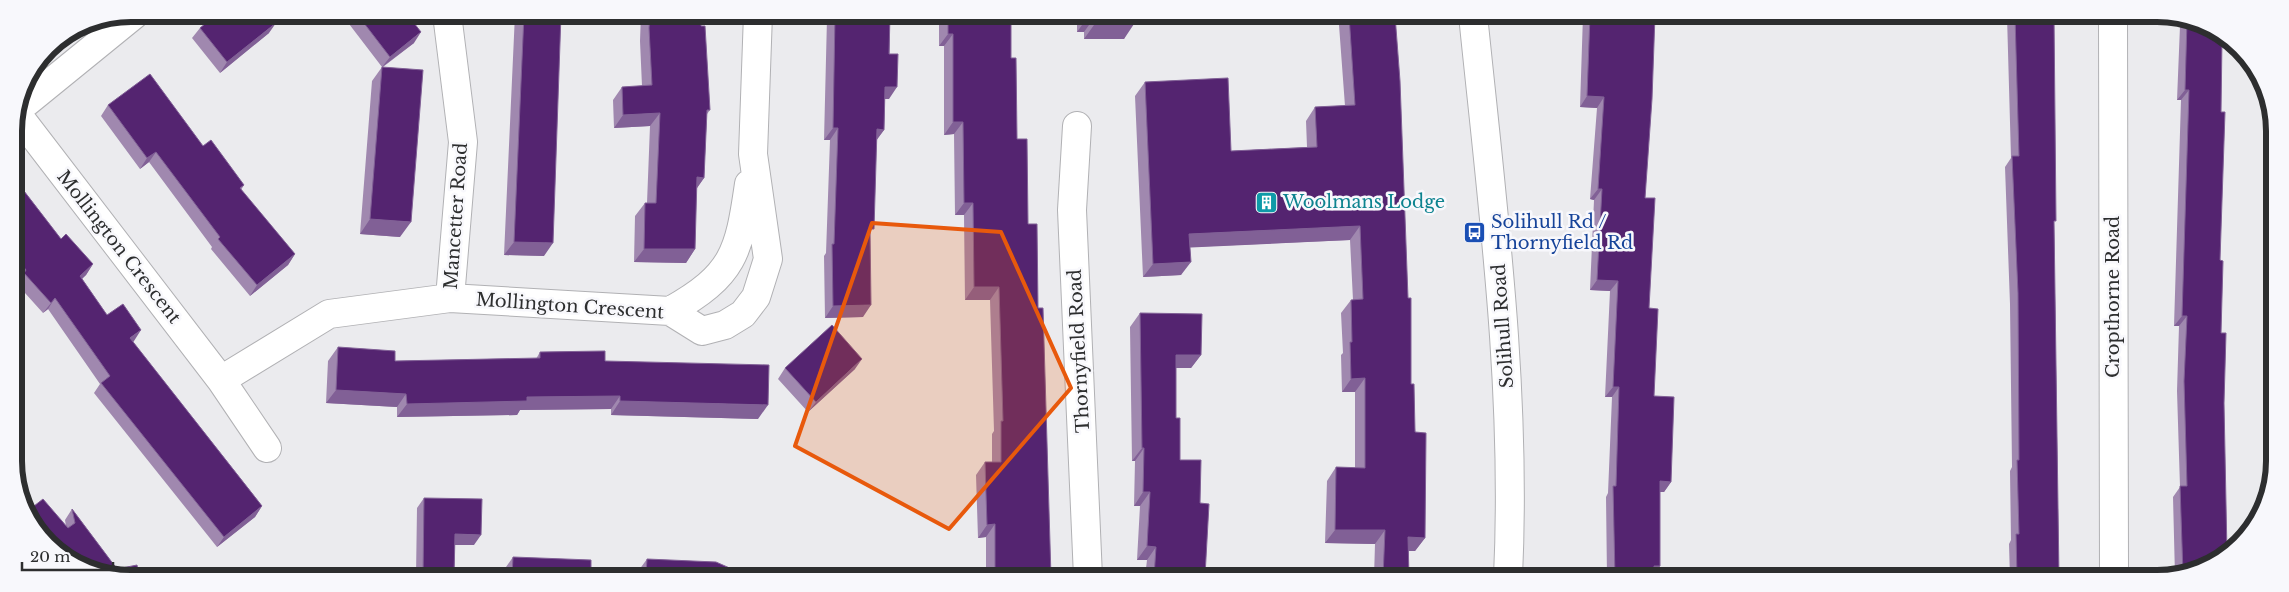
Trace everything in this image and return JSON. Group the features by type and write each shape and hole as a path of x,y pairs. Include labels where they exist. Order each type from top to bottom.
{"street":[{"name":"Solihull Road","path":"1474,22 1502,285 1510,465 1508,569"},
{"name":"Cropthorne Road","path":"2113,22 2114,569"},
{"path":"26,105 124,23"},
{"name":"Mancetter Road","path":"448,23 463,142 450,298"},
{"name":"Mollington Crescent","path":"221,380 329,314 450,298 670,311 702,331 725,325 743,314 756,297 768,259 753,154 758,23"},
{"name":"Mollington Crescent","path":"23,120 221,380 266,448"},
{"name":"Thornyfield Road","path":"1077,126 1072,210 1088,570"},
{"path":"670,311 708,287 723,272 733,254 742,232 753,154"}],"highlighted area":[{"path":"872,223 1001,232 1071,388 949,529 795,446"}],"building":[{"path":"1349,22 1396,22 1400,81 1408,298 1411,298 1411,384 1414,384 1415,432 1426,433 1425,538 1408,537 1409,569 1383,569 1385,530 1335,530 1336,467 1365,468 1365,378 1351,379 1350,342 1352,342 1351,300 1363,299 1360,226 1189,234 1191,262 1153,264 1145,82 1228,78 1231,151 1317,147 1315,107 1355,105"},
{"path":"1590,22 1655,22 1652,99 1645,198 1655,198 1649,308 1658,309 1654,396 1674,397 1671,482 1660,481 1660,566 1654,566 1654,569 1615,569 1613,486 1616,486 1619,387 1613,387 1618,281 1597,280 1602,189 1598,189 1604,97 1587,96"},
{"path":"2015,22 2054,22 2056,221 2054,221 2059,569 2017,569 2016,534 2019,534 2017,460 2019,460 2018,293 2012,156 2019,156"},
{"path":"206,23 276,23 227,62 200,28"},
{"path":"364,23 414,23 421,32 390,57"},
{"path":"524,23 561,23 553,243 514,242"},
{"path":"649,23 701,23 701,26 705,26 710,110 707,110 704,178 697,177 695,249 644,249 645,203 656,203 660,113 623,115 622,87 652,85"},
{"path":"835,23 890,23 889,54 898,54 897,87 885,87 884,130 877,129 874,229 870,229 871,305 833,306 832,244 834,244 838,128 833,128"},
{"path":"948,23 1011,23 1011,58 1016,58 1017,139 1027,139 1028,224 1037,224 1038,308 1043,308 1051,570 995,570 995,524 987,525 985,462 1001,462 1001,421 1003,421 999,287 974,287 973,203 964,203 963,122 953,122 953,34 948,34"},
{"path":"1094,23 1134,23 1134,24 1094,25"},
{"path":"2187,27 2212,37 2222,44 2221,112 2225,112 2220,260 2223,261 2221,333 2226,333 2224,403 2227,544 2212,555 2183,566 2180,486 2187,486 2184,381 2187,316 2182,316 2189,90 2185,90"},
{"path":"382,67 423,70 411,222 370,219"},
{"path":"150,74 203,146 211,140 244,185 240,188 295,254 257,285 218,239 220,237 156,152 147,158 108,105"},
{"path":"23,189 61,239 66,234 93,264 80,276 107,315 123,304 141,330 130,338 262,506 224,537 101,383 110,376 55,298 51,303 24,273 26,270 23,266"},
{"path":"1140,313 1202,314 1201,355 1176,355 1176,418 1180,418 1180,460 1201,460 1200,503 1209,504 1205,569 1155,569 1156,547 1147,546 1150,492 1143,492 1144,448 1142,448"},
{"path":"832,325 862,359 816,402 785,368"},
{"path":"338,347 395,351 395,361 540,358 540,352 605,351 605,361 769,365 768,405 620,401 620,396 527,397 527,401 407,404 406,394 336,390"},
{"path":"424,498 482,499 481,535 455,534 454,570 423,570"},
{"path":"43,499 68,528 75,523 72,509 116,568 97,564 71,551 45,527 31,503 34,506"},
{"path":"513,557 591,560 591,570 512,570"},
{"path":"647,559 716,562 733,570 646,570"},
{"path":"137,565 138,570 120,568"}],"place":[{"name":"Woolmans Lodge","path":"1267,202"},
{"name":"Solihull Rd / Thornyfield Rd","path":"1475,232"}]}
